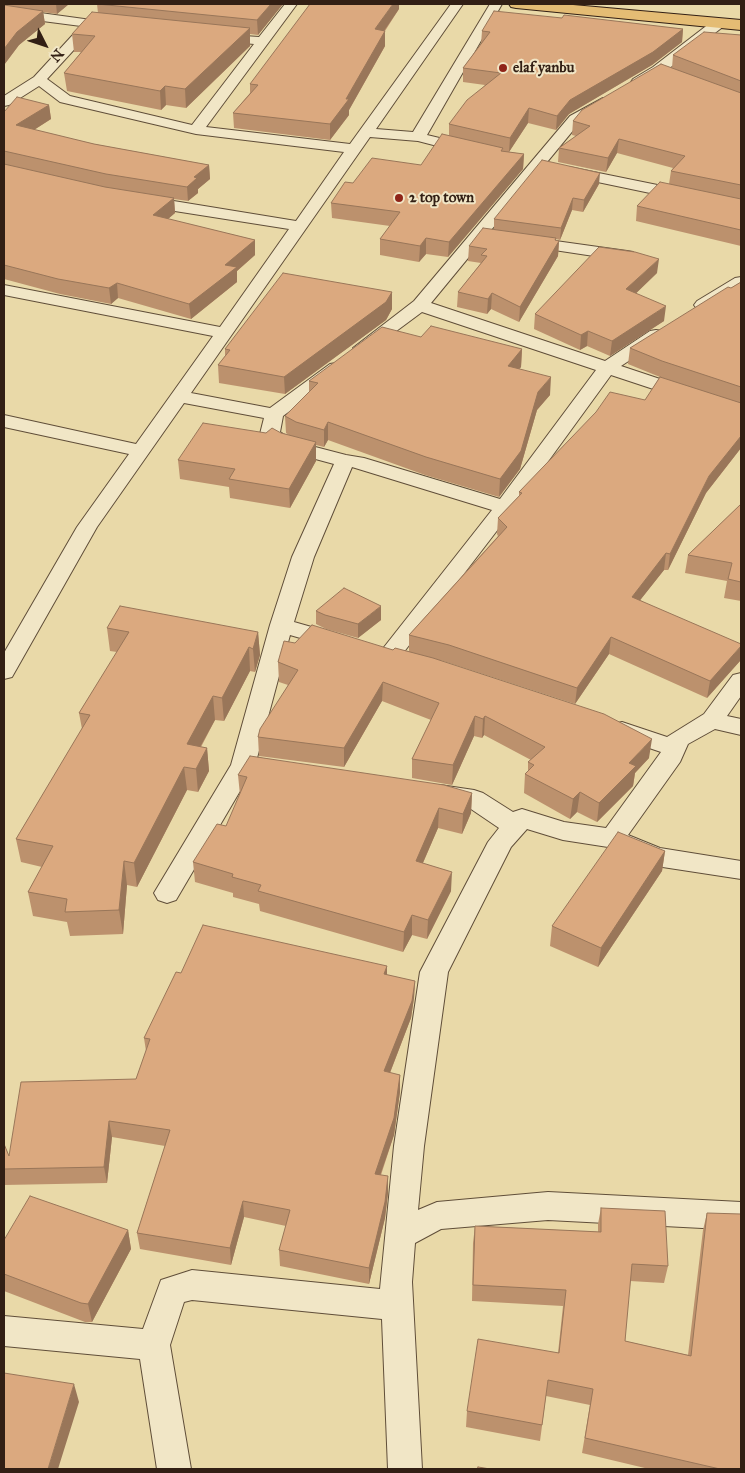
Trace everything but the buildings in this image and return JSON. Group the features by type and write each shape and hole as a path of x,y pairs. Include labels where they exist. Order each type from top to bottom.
{"highway":[{"path":"516,4 741,25"},
{"path":"622,4 741,16"}],"street":[{"path":"196,130 291,4"},
{"path":"4,672 87,527 457,4"},
{"path":"418,138 496,4"},
{"path":"4,12 119,27"},
{"path":"505,507 357,462 345,461 289,446 270,434 274,414 420,305 575,119 621,92 665,73 719,23"},
{"path":"4,102 39,80 90,24"},
{"path":"205,35 262,41"},
{"path":"39,80 65,100 196,130 354,149"},
{"path":"366,132 418,138 482,152"},
{"path":"518,161 741,207"},
{"path":"126,198 299,226"},
{"path":"478,235 634,258"},
{"path":"689,314 741,282"},
{"path":"4,290 224,333"},
{"path":"420,305 741,412"},
{"path":"389,656 505,507 607,367 672,325"},
{"path":"179,397 274,414"},
{"path":"4,421 140,452"},
{"path":"168,893 243,764 281,625 303,557 345,461"},
{"path":"281,625 415,663"},
{"path":"612,838 672,756 677,740 712,720 741,680"},
{"path":"712,720 741,727"},
{"path":"599,723 675,748"},
{"path":"243,764 301,772"},
{"path":"416,790 474,799 515,826"},
{"path":"405,1469 396,1282 409,1146 434,972 501,842 522,818 562,831 612,838 656,856 741,870"},
{"path":"401,1235 437,1216 548,1206 741,1216"},
{"path":"174,1469 154,1345 172,1290 192,1284 398,1306"},
{"path":"4,1331 154,1345"}],"place":[{"name":"elaf yanbu","path":"503,68"},
{"name":"2 top town","path":"399,198"}]}
